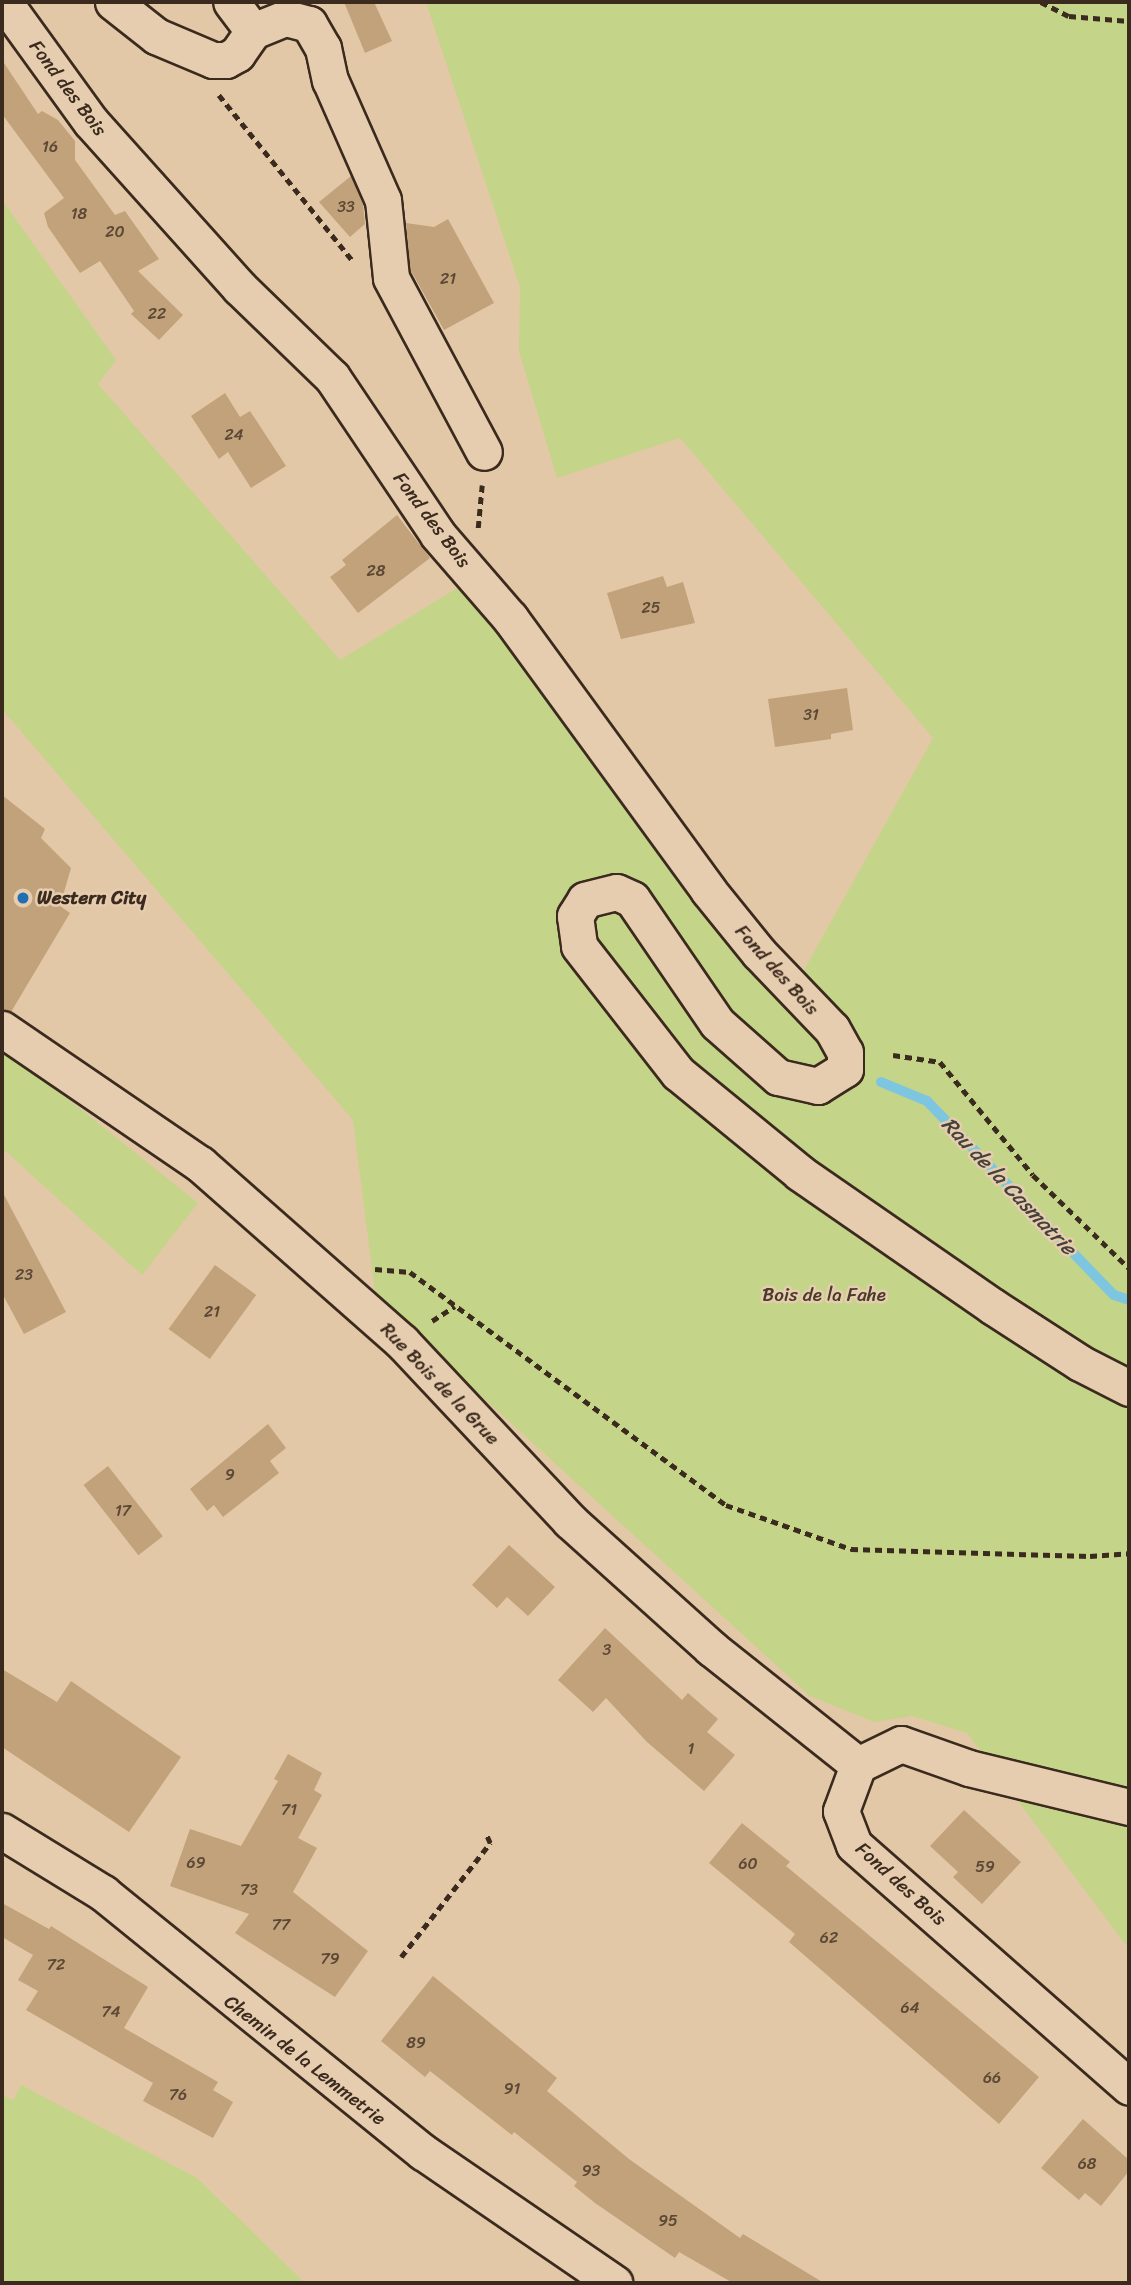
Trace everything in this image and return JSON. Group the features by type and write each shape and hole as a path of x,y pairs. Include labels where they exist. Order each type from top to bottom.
{"street":[{"name":"Fond des Bois","path":"4,2 91,122 240,288 332,377 438,535 510,618 708,890 759,953 832,1029 845,1052 845,1069 818,1086 778,1077 717,1023 632,899 615,892 585,900 575,916 579,946 678,1073 800,1173 1003,1313 1080,1363 1129,1388"},
{"path":"113,2 156,36 226,61 237,54 253,31 286,18 309,24 323,48 330,80 383,200 391,278 484,452"},
{"path":"231,2 253,31"},
{"name":"Rue Bois de la Grue","path":"2,1029 192,1157 402,1342 570,1521 711,1648 858,1765"},
{"path":"858,1765 901,1744 969,1768 1129,1807"},
{"name":"Fond des Bois","path":"858,1765 841,1811 854,1845 1129,2087"},
{"name":"Chemin de la Lemmetrie","path":"2,1831 103,1893 422,2152 614,2283"}],"path":[{"path":"1041,2 1069,16 1129,21"},
{"path":"189,50 239,125 357,266 391,278"},
{"path":"475,577 484,452"},
{"path":"893,1055 940,1062 1032,1175 1129,1268"},
{"path":"344,1291 367,1268 411,1272 726,1505 851,1549 1090,1556 1129,1553"},
{"path":"401,1957 490,1843 486,1834"}],"green space":[{"name":"Bois de la Fahe","path":"426,2 1129,2 1129,1949 967,1733 912,1716 874,1722 810,1696 376,1300 353,1120 2,709 2,200 116,360 98,384 340,660 475,577 793,990 933,738 680,438 557,478 519,351 520,287"},
{"path":"2,1046 198,1203 142,1275 2,1148"},
{"path":"21,2085 197,2178 305,2283 2,2283 2,2094 13,2101"}],"building":[{"path":"344,2 374,2 392,41 365,53"},
{"path":"2,60 38,114 42,111 58,120 75,141 75,160 115,215 125,211 159,259 138,271 183,315 159,340 131,314 134,311 100,261 80,273 48,227 44,213 64,198 2,114"},
{"path":"351,176 363,205 365,224 350,237 319,202"},
{"path":"448,219 494,303 444,330 410,269 406,223 434,227"},
{"path":"225,393 240,417 250,411 286,466 251,488 228,452 219,459 191,416"},
{"path":"397,515 430,558 358,613 330,577 346,565 342,560"},
{"path":"663,576 667,587 683,582 695,623 621,639 607,593"},
{"path":"847,688 853,730 831,734 831,739 775,747 768,699"},
{"path":"2,795 45,829 41,838 71,868 60,906 70,913 11,1012 2,1009"},
{"path":"2,1191 66,1312 24,1334 2,1293"},
{"path":"215,1265 256,1295 210,1359 169,1329"},
{"path":"268,1424 286,1448 270,1461 279,1473 223,1517 214,1505 207,1511 190,1489"},
{"path":"108,1466 163,1536 138,1555 84,1485"},
{"path":"509,1545 555,1587 528,1616 507,1597 497,1608 472,1585"},
{"path":"605,1628 682,1700 688,1693 718,1719 707,1732 735,1755 704,1791 647,1742 606,1698 593,1712 558,1680"},
{"path":"2,1669 57,1702 71,1681 181,1757 129,1832 2,1747"},
{"path":"288,1754 322,1773 314,1790 322,1795 298,1838 317,1848 293,1892 368,1951 335,1997 235,1933 249,1914 170,1886 190,1829 241,1846 278,1781 274,1779"},
{"path":"964,1810 1021,1862 982,1904 953,1877 958,1872 930,1846"},
{"path":"742,1823 790,1862 786,1866 1039,2077 999,2124 789,1942 795,1934 709,1863"},
{"path":"2,1903 49,1929 51,1926 148,1987 124,2028 218,2082 213,2090 233,2102 213,2138 143,2101 153,2083 26,2010 38,1991 18,1980 33,1955 2,1937"},
{"path":"433,1976 557,2078 547,2091 629,2159 740,2238 743,2234 824,2283 733,2283 679,2252 675,2258 595,2203 574,2186 577,2182 430,2071 425,2077 381,2041"},
{"path":"1083,2119 1129,2160 1129,2171 1101,2206 1085,2193 1079,2200 1041,2168"}],"waterway":[{"name":"Rau de la Casmatrie","path":"881,1082 927,1101 1114,1295 1129,1300"}],"place":[{"name":"Western City","path":"23,898"}]}
